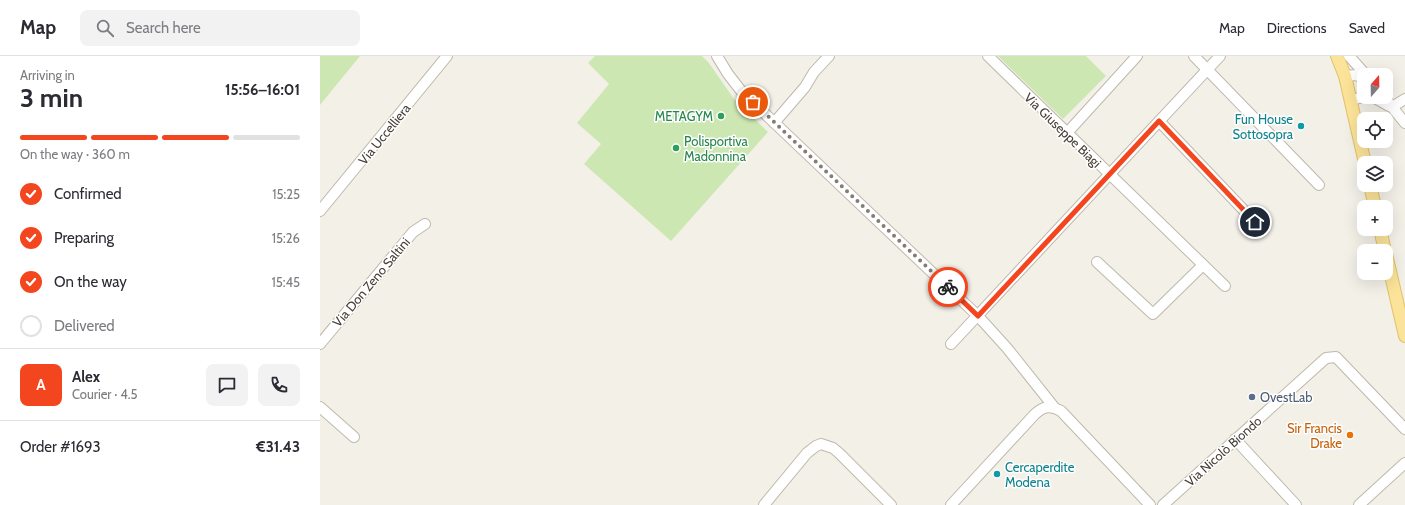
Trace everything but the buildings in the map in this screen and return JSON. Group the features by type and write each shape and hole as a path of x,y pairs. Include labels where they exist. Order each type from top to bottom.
{"main road":[{"path":"1337,56 1345,76 1363,156"},
{"path":"1392,280 1405,336"}],"street":[{"name":"Via Uccelliera","path":"320,211 447,56"},
{"path":"717,56 728,74 742,92 978,316 1007,348 1054,407"},
{"path":"774,123 805,88 814,72 829,56"},
{"name":"Via Giuseppe Biagi","path":"988,56 1225,286"},
{"path":"1067,133 1137,56"},
{"path":"1194,56 1319,185"},
{"path":"951,344 1220,56"},
{"path":"1349,56 1360,68"},
{"path":"1345,76 1357,76"},
{"path":"1351,100 1357,98"},
{"path":"1392,107 1405,99"},
{"path":"1386,104 1392,107"},
{"path":"1389,104 1405,123"},
{"path":"1159,121 1255,222"},
{"name":"Via Don Zeno Saltini","path":"320,344 413,232 425,224"},
{"path":"1097,262 1153,314 1203,265"},
{"name":"Via Nicolò Biondo","path":"1163,505 1322,360 1331,356 1336,357 1405,429"},
{"path":"951,505 1035,414 1042,408 1048,406 1054,407 1068,417 1150,505"},
{"path":"320,407 354,437"},
{"path":"1235,439 1296,505"},
{"path":"764,505 807,453 821,444 834,448 891,505"},
{"path":"1359,505 1405,463"}],"green space":[{"path":"320,56 360,56 320,105"},
{"name":"Polisportiva Madonnina","path":"595,56 702,56 709,63 734,99 768,132 671,241 584,164 601,144 577,123 609,84 588,63"},
{"path":"998,56 1086,56 1106,76 1063,119"}],"way so far":[{"path":"753,102 948,287"}],"place":[{"name":"METAGYM","path":"721,116"},
{"name":"Fun House Sottosopra","path":"1301,126"},
{"name":"Polisportiva Madonnina","path":"676,148"},
{"name":"OvestLab","path":"1252,397"},
{"name":"Sir Francis Drake","path":"1350,435"},
{"name":"Cercaperdite Modena","path":"997,474"}],"route":[{"path":"948,287 978,316 1159,121 1255,222"}]}
